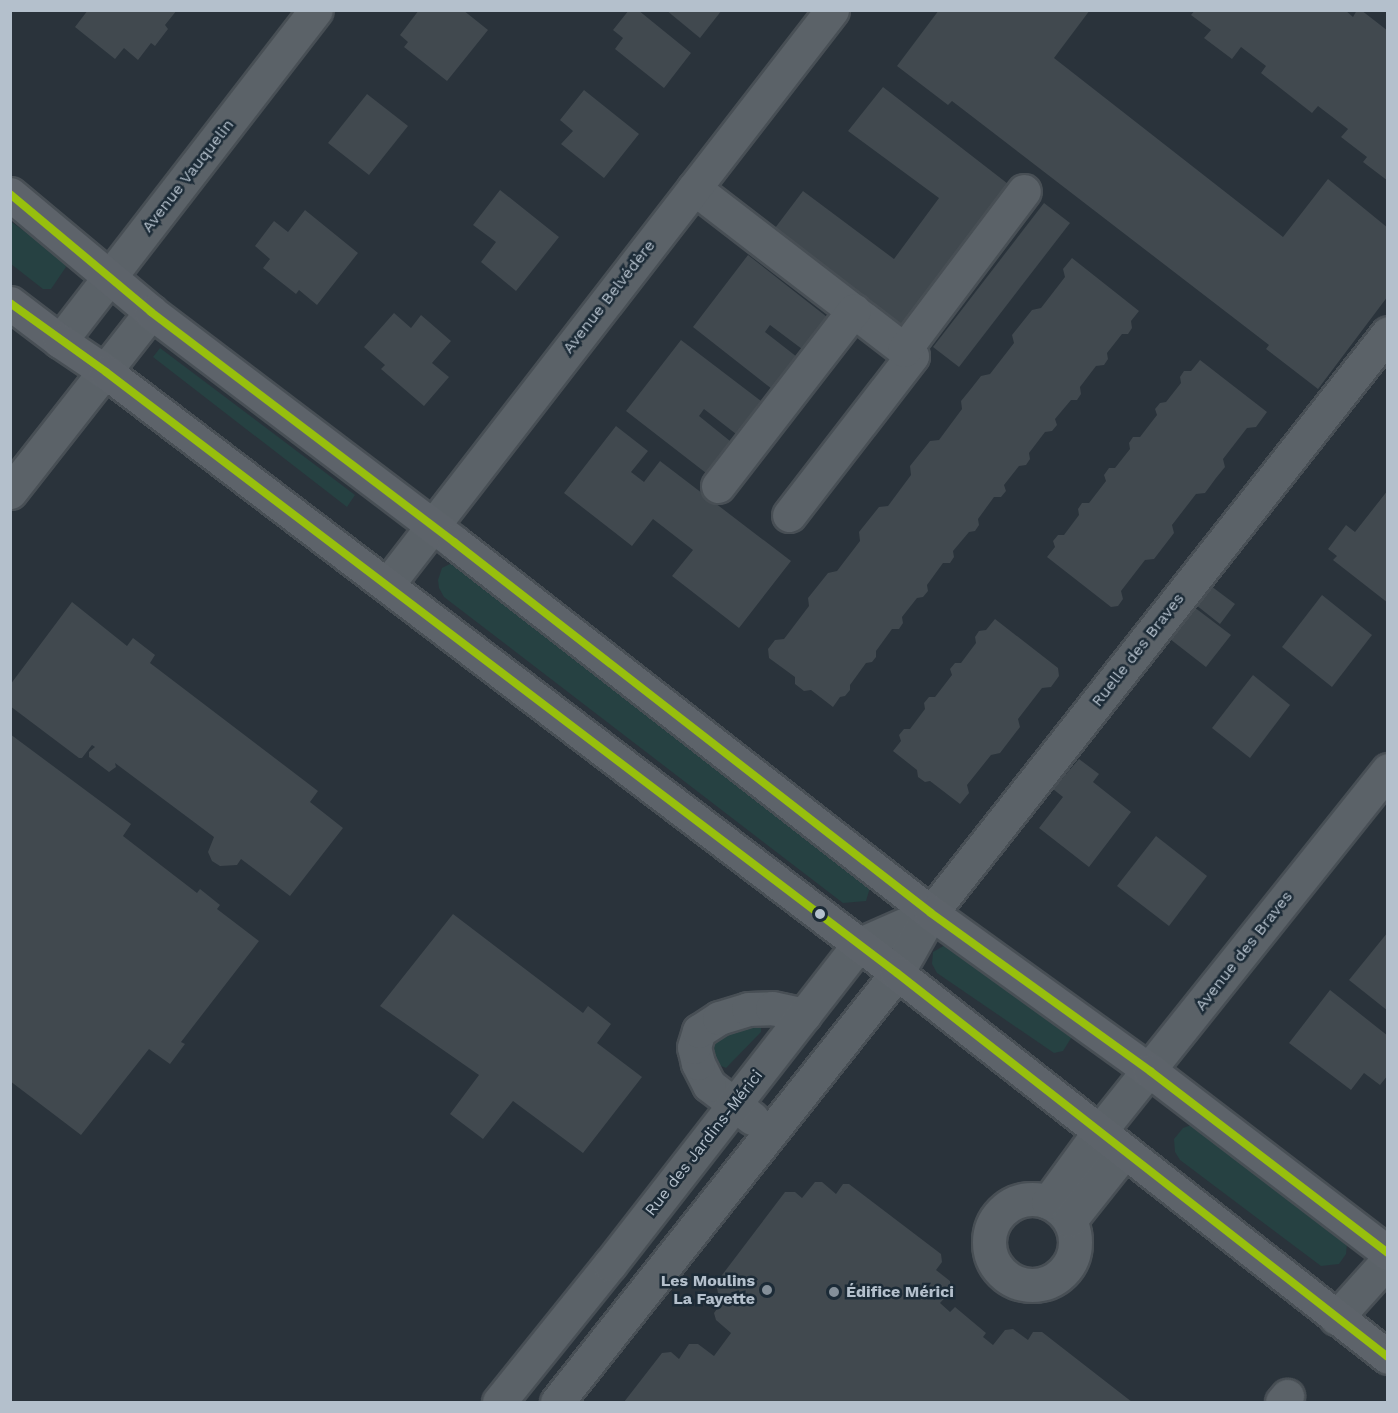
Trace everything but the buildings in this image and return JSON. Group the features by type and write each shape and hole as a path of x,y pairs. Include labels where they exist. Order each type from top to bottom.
{"main road":[{"path":"10,194 151,312 432,525 931,913 1150,1071 1388,1253"},
{"path":"10,303 106,372 897,974 1388,1357"}],"street":[{"name":"Avenue Vauquelin","path":"60,341 316,10"},
{"name":"Avenue Belvédère","path":"387,585 832,10"},
{"path":"694,188 912,356 789,515"},
{"path":"904,350 1024,191"},
{"path":"718,486 854,310"},
{"path":"10,492 151,312"},
{"name":"Ruelle des Braves","path":"897,974 931,913 1388,333"},
{"name":"Avenue des Braves","path":"1059,1211 1112,1142 1150,1071 1388,770"},
{"name":"Rue des Jardins-Mérici","path":"499,1402 625,1245 858,945 931,913"},
{"path":"557,1402 897,974"},
{"path":"771,1132 709,1085 698,1063 694,1047 699,1031 719,1018 748,1009 772,1008 804,1015"},
{"path":"625,1245 660,1272"},
{"path":"1336,1318 1388,1260"}],"green space":[{"path":"10,221 62,258 66,267 51,289 43,289 11,264"},
{"path":"160,348 355,495 347,507 153,357"},
{"path":"452,563 466,565 872,881 866,901 843,903 444,597 438,580 442,568"},
{"path":"952,941 1073,1035 1063,1051 1054,1053 937,973 932,964 933,952"},
{"path":"747,1025 761,1026 761,1032 726,1068 719,1065 711,1054 712,1043 720,1032"},
{"path":"1200,1125 1340,1231 1347,1244 1346,1254 1339,1264 1321,1266 1180,1160 1175,1152 1174,1139 1183,1128"}],"transit line":[{"path":"10,194 151,312 454,542 931,913 1150,1071 1388,1253"},
{"path":"10,303 106,372 897,973 1388,1357"}],"place":[{"name":"Les Moulins La Fayette","path":"767,1290"},
{"name":"Édifice Mérici","path":"834,1292"}]}
